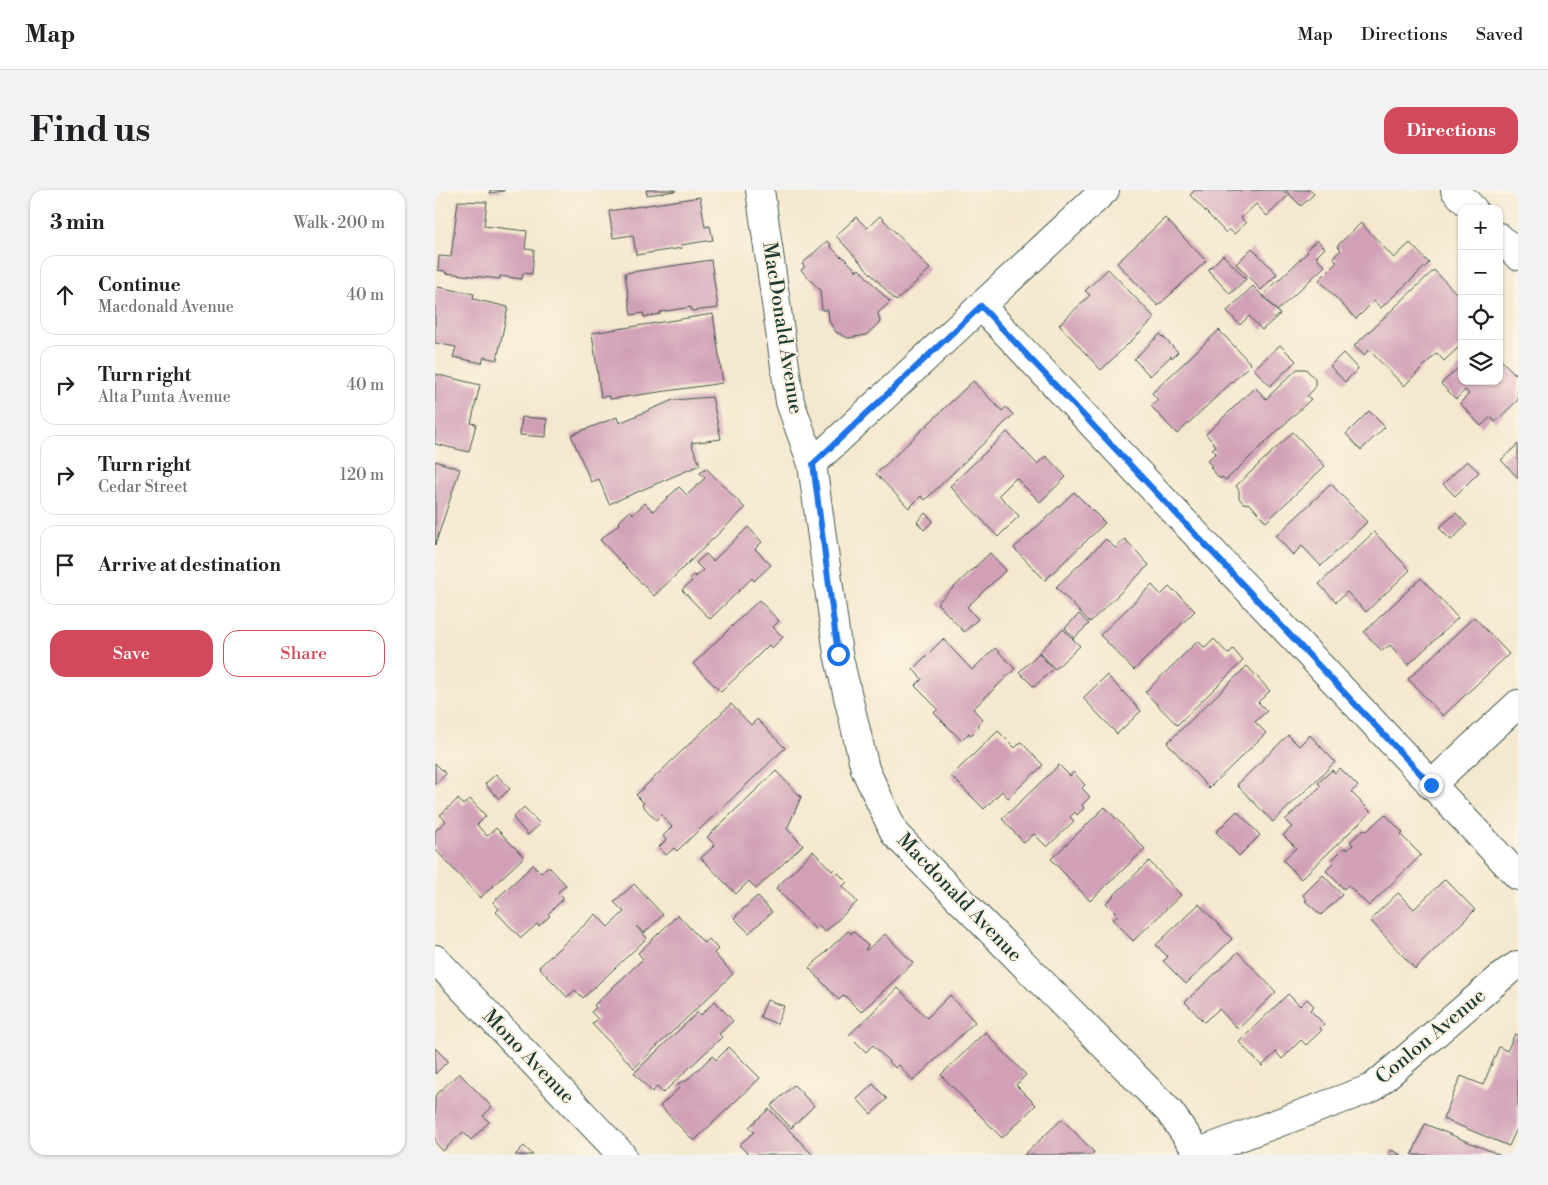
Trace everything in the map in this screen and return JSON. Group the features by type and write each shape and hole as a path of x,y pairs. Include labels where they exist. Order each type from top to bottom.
{"street":[{"name":"MacDonald Avenue","path":"760,190 790,402 813,464"},
{"path":"813,464 1105,190"},
{"path":"1455,190 1469,205"},
{"path":"1503,241 1518,256"},
{"path":"981,306 1518,876"},
{"name":"Macdonald Avenue","path":"813,464 840,664 865,769 895,834 1169,1111 1199,1153"},
{"path":"1431,785 1518,704"},
{"name":"Mono Avenue","path":"435,959 622,1155"},
{"name":"Conlon Avenue","path":"1199,1153 1372,1088 1507,972 1518,965"}],"building":[{"path":"490,190 504,190 504,191 490,193"},
{"path":"646,190 675,190 676,191 647,195"},
{"path":"1195,190 1283,190 1288,196 1267,216 1256,204 1241,218 1246,223 1234,234 1229,229 1226,233 1190,195"},
{"path":"1285,190 1311,190 1314,194 1301,206"},
{"path":"700,197 705,227 710,226 713,240 681,245 682,248 636,255 633,235 613,238 609,211"},
{"path":"458,201 487,202 484,226 527,231 525,249 534,250 532,274 523,273 522,279 500,276 500,279 445,273 445,271 438,270 439,256 451,257"},
{"path":"880,216 930,269 896,301 836,236 856,217 867,228"},
{"path":"1165,218 1206,261 1158,306 1117,263"},
{"path":"1361,223 1394,258 1410,243 1429,263 1381,308 1374,301 1356,319 1319,280 1337,262 1333,257 1341,250 1337,246"},
{"path":"1317,240 1325,248 1316,257 1325,266 1277,311 1263,295 1308,252 1306,250"},
{"path":"827,241 857,271 859,269 890,302 878,313 880,322 866,335 848,338 836,332 829,321 828,310 822,310 820,290 801,270 805,267 802,264"},
{"path":"1252,248 1277,274 1261,290 1236,264"},
{"path":"1223,255 1246,279 1230,294 1208,270"},
{"path":"711,260 718,308 691,311 691,307 660,312 660,314 644,317 643,313 631,315 625,273"},
{"path":"1108,269 1155,318 1101,370 1059,325 1090,295 1085,291"},
{"path":"1434,270 1458,295 1458,348 1444,361 1437,353 1404,386 1369,350 1364,355 1354,346"},
{"path":"1253,286 1280,314 1262,330 1249,316 1240,325 1227,311"},
{"path":"438,287 474,294 473,299 508,307 497,360 484,357 482,363 453,357 456,347 435,343 435,301"},
{"path":"713,314 723,383 610,399 609,396 601,397 592,333"},
{"path":"1219,330 1251,364 1177,434 1151,406 1158,400 1152,393"},
{"path":"1160,334 1178,352 1172,358 1171,356 1150,376 1134,359"},
{"path":"1280,345 1296,361 1270,386 1254,369"},
{"path":"1343,353 1358,369 1345,382 1330,366"},
{"path":"1503,362 1515,374 1518,371 1518,400 1495,422 1491,417 1481,426 1460,403 1469,394 1465,390 1456,399 1441,384 1458,368 1458,385 1503,385"},
{"path":"1297,369 1306,369 1315,379 1315,388 1307,396 1311,399 1226,480 1222,477 1220,479 1207,461 1216,453 1212,449 1216,446 1206,434 1255,387 1266,399"},
{"path":"435,374 480,385 471,423 476,424 469,452 435,444"},
{"path":"973,381 1002,411 1006,407 1013,415 925,500 921,496 909,508 876,474"},
{"path":"712,397 721,439 691,443 700,465 609,504 599,479 591,482 571,435 617,417 619,423 673,400"},
{"path":"1369,411 1385,427 1361,450 1346,434"},
{"path":"522,417 547,419 546,437 520,435"},
{"path":"1007,432 1037,464 1046,456 1066,477 1040,502 1016,478 999,495 1019,516 998,537 950,486"},
{"path":"1293,432 1325,466 1266,522 1250,504 1243,503 1239,498 1239,490 1236,486"},
{"path":"1518,444 1518,478 1501,460"},
{"path":"435,461 460,469 435,545"},
{"path":"1467,461 1479,472 1455,496 1443,484"},
{"path":"706,468 745,508 654,596 600,540 619,524 630,511 633,514 645,503 653,511 679,487 687,495 705,478 700,473"},
{"path":"1331,484 1367,522 1321,566 1302,546 1293,555 1276,536"},
{"path":"1074,492 1105,523 1045,580 1014,548"},
{"path":"925,513 933,521 924,530 917,522"},
{"path":"1456,513 1467,525 1451,540 1439,528"},
{"path":"748,527 762,542 755,549 771,565 754,581 752,578 710,619 682,590 692,581 690,579 694,575 696,577 703,570 696,563 706,554 713,561"},
{"path":"1374,532 1410,570 1366,612 1347,592 1336,602 1319,584"},
{"path":"1106,539 1115,548 1125,539 1149,565 1090,622 1056,587"},
{"path":"990,553 1006,570 967,607 978,619 964,632 937,603"},
{"path":"1421,578 1458,618 1408,665 1390,645 1382,651 1364,632"},
{"path":"1152,585 1161,595 1169,587 1174,590 1195,611 1134,670 1100,635"},
{"path":"759,600 779,621 773,627 783,637 772,648 769,645 721,692 693,664"},
{"path":"1079,614 1089,624 1074,638 1065,628"},
{"path":"1474,617 1509,654 1443,716 1408,679"},
{"path":"1063,629 1080,646 1055,669 1039,652"},
{"path":"943,639 972,670 995,648 1015,669 973,709 983,720 977,725 979,728 971,736 969,733 961,740 934,713 938,709 915,686 922,679 913,669"},
{"path":"1214,639 1228,654 1233,649 1243,661 1177,725 1145,692 1198,641 1205,648"},
{"path":"1039,653 1053,669 1034,687 1019,672"},
{"path":"1247,666 1270,691 1258,702 1267,711 1255,722 1266,733 1209,788 1167,743"},
{"path":"1107,675 1141,711 1117,734 1083,698"},
{"path":"731,704 751,725 757,719 785,748 677,851 674,848 666,855 659,847 666,840 663,836 672,827 661,815 656,820 642,805 644,803 636,795"},
{"path":"998,731 1015,748 1021,742 1043,765 1008,798 1002,791 984,809 951,776"},
{"path":"1288,735 1299,746 1310,735 1335,762 1273,822 1237,785"},
{"path":"435,763 446,774 435,784"},
{"path":"1059,765 1070,776 1073,772 1085,785 1082,788 1090,797 1082,805 1084,808 1077,815 1075,812 1070,817 1074,821 1047,847 1034,834 1024,843 1002,819"},
{"path":"1340,768 1358,786 1351,792 1371,812 1301,879 1283,860 1296,848 1283,835 1292,827 1285,820 1321,786 1318,783 1332,770 1335,773"},
{"path":"776,771 801,797 787,829 803,845 756,889 749,881 736,894 701,858 715,845 707,837"},
{"path":"496,774 510,789 499,799 485,784"},
{"path":"458,799 463,805 470,799 486,816 477,825 487,836 496,828 524,857 480,898 435,849 435,831 446,821 440,815"},
{"path":"524,807 540,824 528,835 513,818"},
{"path":"1105,807 1145,849 1090,901 1051,859"},
{"path":"1237,811 1260,835 1239,856 1216,832"},
{"path":"1385,814 1403,833 1401,835 1421,855 1369,906 1348,885 1344,889 1326,871 1333,863 1331,861 1345,847 1347,850 1353,845 1350,842 1364,829 1367,831"},
{"path":"813,851 832,871 834,869 847,882 843,886 857,902 825,932 818,926 815,929 776,888"},
{"path":"1149,861 1181,895 1133,941 1113,919 1118,915 1106,903"},
{"path":"533,865 541,873 548,866 566,885 558,892 564,898 548,914 550,916 521,938 496,912 499,909 493,902"},
{"path":"1323,875 1342,895 1321,915 1305,901 1307,900 1303,895"},
{"path":"1445,879 1475,910 1415,969 1370,920 1398,893 1414,909"},
{"path":"634,884 663,915 644,933 636,926 647,938 583,998 575,990 567,997 539,967 596,914 608,927 624,912 614,902"},
{"path":"757,896 772,912 749,933 734,918"},
{"path":"1199,904 1232,939 1186,984 1163,961 1168,957 1156,945"},
{"path":"678,915 704,943 709,939 718,949 714,953 733,974 634,1068 592,1024 598,1019 591,1012 596,1008 594,1005 643,959 638,953"},
{"path":"848,931 851,934 853,931 868,946 865,949 867,950 885,934 913,963 861,1012 844,995 839,1000 809,968"},
{"path":"1238,952 1276,992 1238,1029 1219,1009 1204,1022 1185,1002"},
{"path":"898,988 927,1018 950,995 975,1022 913,1081 899,1065 895,1068 873,1045 866,1052 849,1035"},
{"path":"1288,994 1300,1006 1307,999 1314,1006 1310,1010 1324,1024 1320,1028 1322,1030 1306,1045 1301,1040 1282,1059 1276,1052 1262,1066 1239,1042"},
{"path":"767,1000 784,1006 777,1024 760,1017"},
{"path":"715,1001 733,1021 719,1034 722,1037 663,1093 657,1087 652,1092 634,1073 698,1012 701,1015"},
{"path":"985,1032 1026,1075 1016,1085 1036,1105 1002,1138 941,1075"},
{"path":"1515,1034 1518,1035 1518,1126 1509,1146 1443,1119 1461,1076 1483,1085 1499,1047 1507,1051"},
{"path":"729,1047 760,1078 694,1141 660,1106 679,1088 677,1086 683,1080 685,1082 712,1056 716,1060"},
{"path":"435,1048 448,1061 435,1074"},
{"path":"459,1073 492,1107 483,1116 489,1122 471,1140 463,1132 443,1151 435,1142 435,1096"},
{"path":"873,1084 887,1099 871,1114 857,1099"},
{"path":"794,1085 814,1106 791,1128 771,1106"},
{"path":"769,1109 813,1155 749,1155 739,1145 754,1132 749,1127"},
{"path":"1062,1119 1094,1152 1091,1155 1024,1155"},
{"path":"1425,1124 1500,1155 1412,1155"},
{"path":"524,1146 533,1155 515,1155"},
{"path":"1391,1150 1402,1155 1389,1155"}],"route":[{"path":"838,654 813,464 981,306 1431,785"}]}
